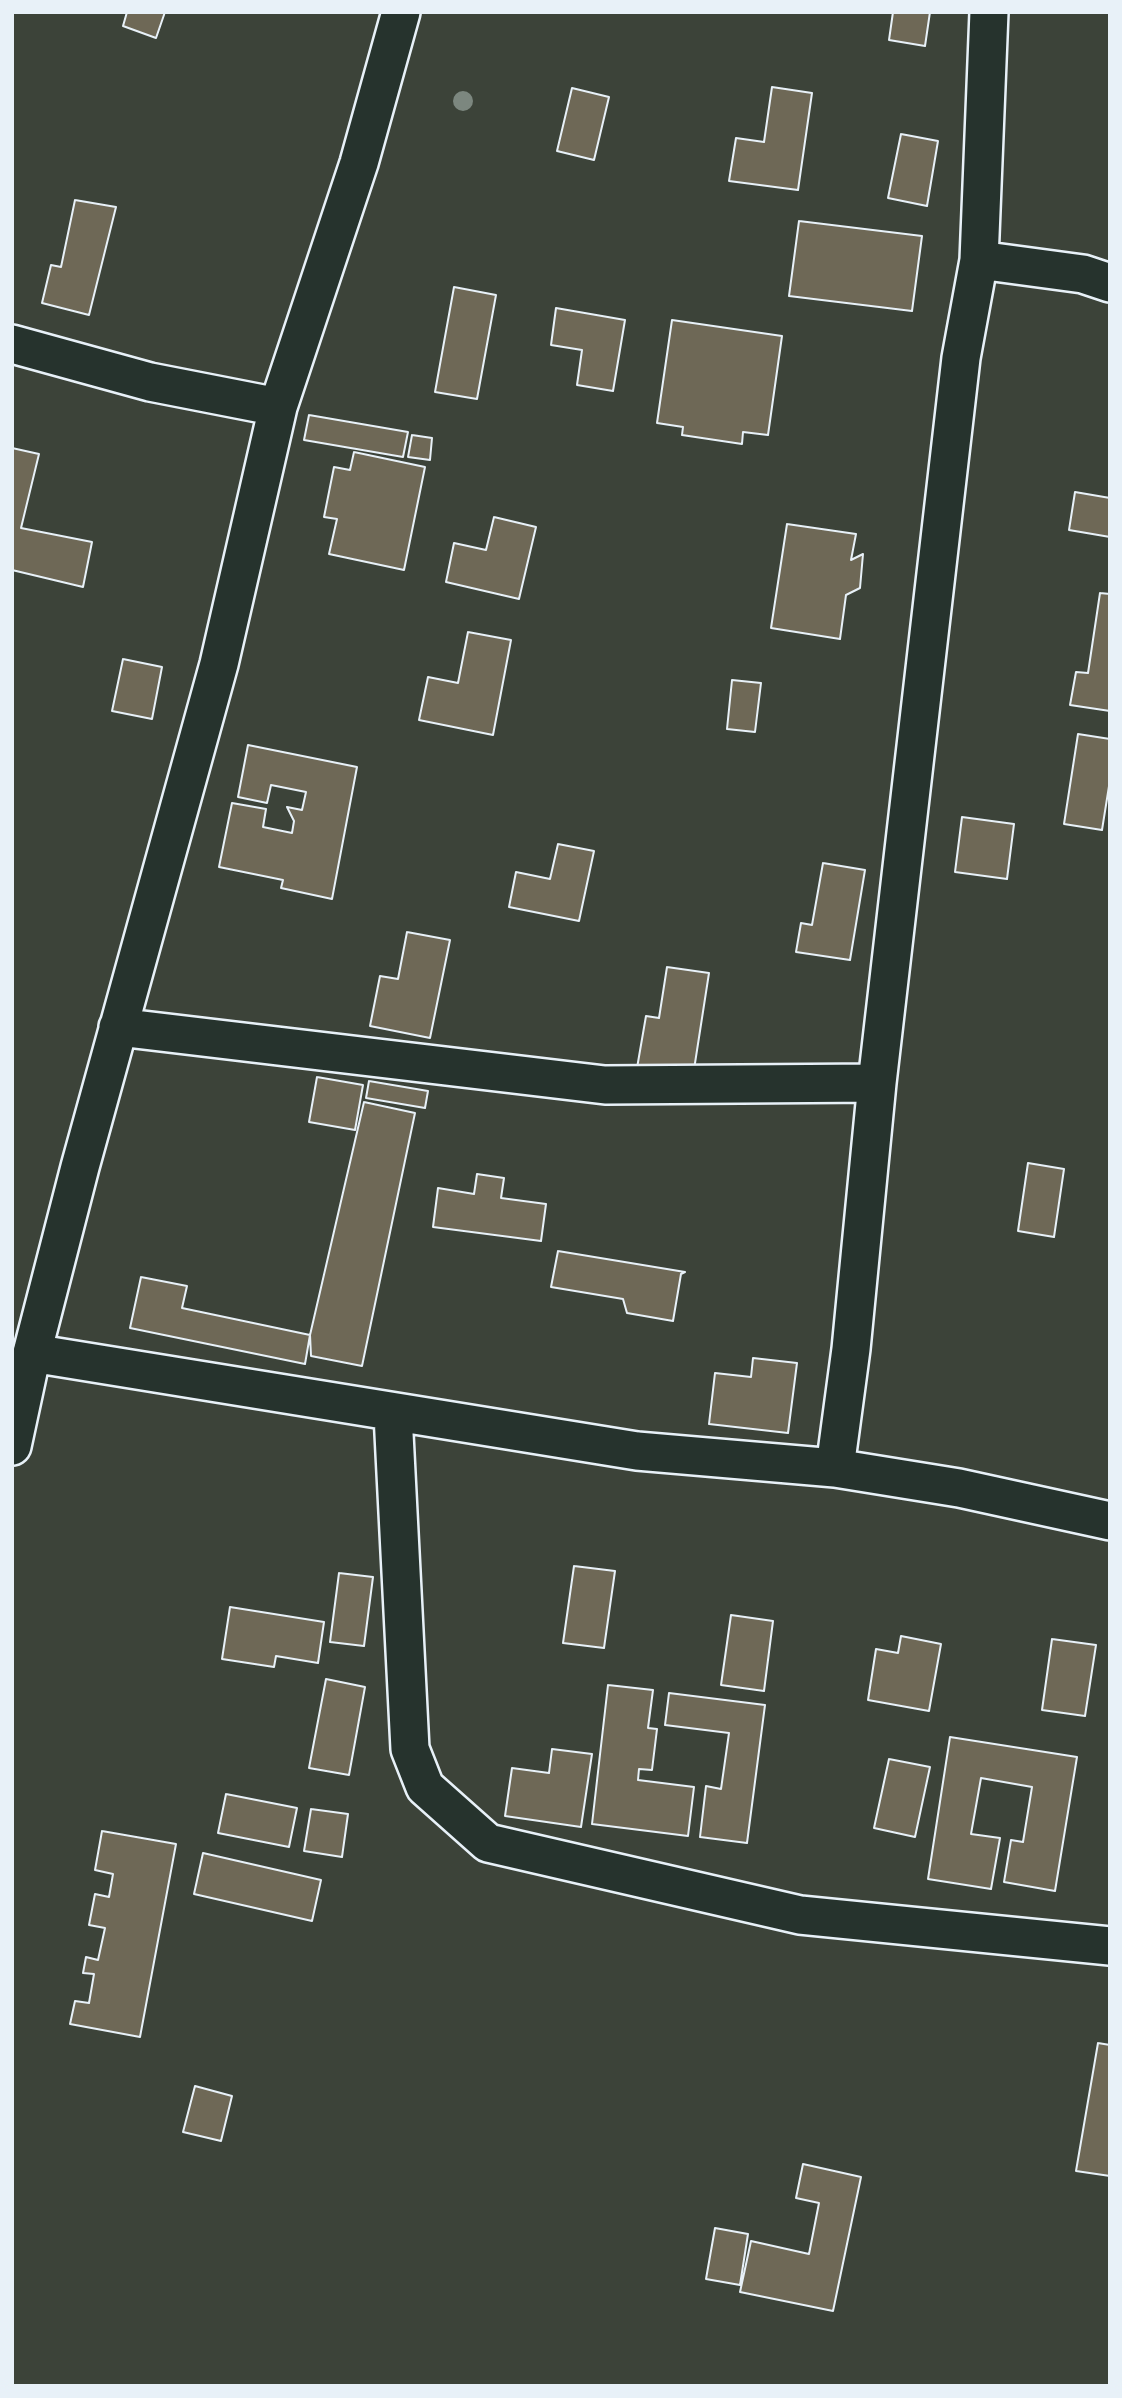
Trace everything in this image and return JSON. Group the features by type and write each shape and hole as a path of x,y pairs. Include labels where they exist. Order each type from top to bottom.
{"street":[{"path":"12,1446 32,1353 118,1027 219,664 278,407 359,163 401,12"},
{"path":"835,1468 851,1349 877,1083 961,358 979,260 989,12"},
{"path":"979,260 1083,274 1110,283"},
{"path":"12,344 150,382 278,407"},
{"path":"118,1027 605,1085 877,1083"},
{"path":"32,1353 393,1414 637,1451 835,1468 960,1488 1110,1521"},
{"path":"393,1414 410,1749 425,1787 488,1843 800,1915 1110,1946"}],"building":[{"path":"127,12 165,12 156,38 123,26"},
{"path":"893,12 930,12 925,46 889,40"},
{"path":"772,87 812,93 798,190 729,181 736,138 764,142"},
{"path":"572,88 609,97 594,160 557,151"},
{"path":"901,134 938,141 927,206 888,198"},
{"path":"75,200 116,207 89,315 42,303 51,265 61,267"},
{"path":"799,221 922,236 912,311 789,296"},
{"path":"454,287 496,295 477,399 435,392"},
{"path":"556,308 625,320 613,391 577,385 582,350 551,345"},
{"path":"672,320 782,336 768,435 743,432 742,444 682,435 683,427 657,423"},
{"path":"309,415 408,432 403,457 304,440"},
{"path":"412,435 432,438 430,460 408,457"},
{"path":"12,448 39,454 21,528 92,542 83,587 12,570"},
{"path":"354,452 425,467 404,570 329,554 337,519 324,517 334,467 350,470"},
{"path":"1075,492 1110,498 1110,537 1069,530"},
{"path":"494,517 536,527 519,599 446,582 454,543 486,550"},
{"path":"787,524 856,534 851,560 863,554 860,588 846,595 840,639 771,628"},
{"path":"1100,593 1110,594 1110,711 1070,705 1076,672 1088,673"},
{"path":"468,632 511,640 493,735 419,720 428,677 458,683"},
{"path":"123,659 162,667 152,719 112,711"},
{"path":"732,680 761,683 755,732 727,729"},
{"path":"1078,734 1110,739 1110,780 1102,830 1064,824"},
{"path":"248,745 357,767 332,899 281,888 283,880 219,867 232,803 266,809 263,827 292,833 294,821 287,807 302,810 306,792 271,785 267,803 238,797"},
{"path":"962,817 1014,824 1007,879 955,872"},
{"path":"558,844 594,851 579,921 509,907 516,872 550,879"},
{"path":"823,863 865,870 850,960 796,952 801,923 812,925"},
{"path":"407,932 450,940 430,1038 370,1026 380,976 398,979"},
{"path":"667,967 709,973 693,1076 637,1068 646,1016 659,1018"},
{"path":"317,1077 363,1085 355,1130 309,1122"},
{"path":"369,1081 428,1091 425,1108 366,1098"},
{"path":"364,1102 415,1113 362,1366 311,1356 310,1335"},
{"path":"1028,1163 1064,1169 1054,1237 1018,1231"},
{"path":"477,1174 504,1178 501,1198 546,1204 541,1241 433,1227 438,1188 474,1194"},
{"path":"558,1251 685,1272 681,1274 673,1321 627,1313 623,1299 551,1287"},
{"path":"141,1277 187,1286 182,1308 310,1335 305,1364 130,1328"},
{"path":"753,1358 797,1363 788,1433 709,1424 715,1373 751,1377"},
{"path":"574,1566 615,1571 604,1648 563,1643"},
{"path":"339,1573 373,1577 364,1646 330,1642"},
{"path":"230,1607 324,1622 318,1663 276,1656 274,1667 222,1659"},
{"path":"731,1615 773,1621 764,1691 721,1685"},
{"path":"901,1636 941,1644 929,1711 868,1700 876,1649 898,1653"},
{"path":"1052,1639 1096,1645 1085,1716 1042,1710"},
{"path":"326,1679 365,1687 349,1775 309,1768"},
{"path":"608,1685 653,1690 648,1728 657,1729 652,1770 639,1769 638,1780 694,1787 688,1836 592,1824"},
{"path":"669,1693 765,1705 747,1843 700,1837 706,1786 721,1789 729,1733 665,1725"},
{"path":"950,1737 1077,1757 1055,1891 1004,1882 1011,1840 1023,1842 1032,1787 981,1778 971,1834 1000,1838 991,1889 928,1879"},
{"path":"552,1749 592,1754 581,1827 505,1816 512,1768 549,1773"},
{"path":"889,1759 930,1767 915,1837 874,1828"},
{"path":"226,1794 297,1808 289,1847 218,1833"},
{"path":"311,1809 348,1814 342,1857 304,1851"},
{"path":"102,1831 176,1844 140,2037 70,2024 75,2001 89,2003 94,1974 83,1973 86,1957 98,1960 105,1928 89,1925 95,1894 109,1897 113,1874 95,1870"},
{"path":"203,1853 321,1880 312,1921 194,1894"},
{"path":"1098,2043 1110,2045 1110,2176 1076,2171"},
{"path":"195,2086 232,2096 221,2141 183,2132"},
{"path":"803,2164 861,2177 833,2311 740,2292 751,2241 809,2254 819,2203 796,2198"},
{"path":"715,2228 748,2234 740,2285 706,2279"}]}
